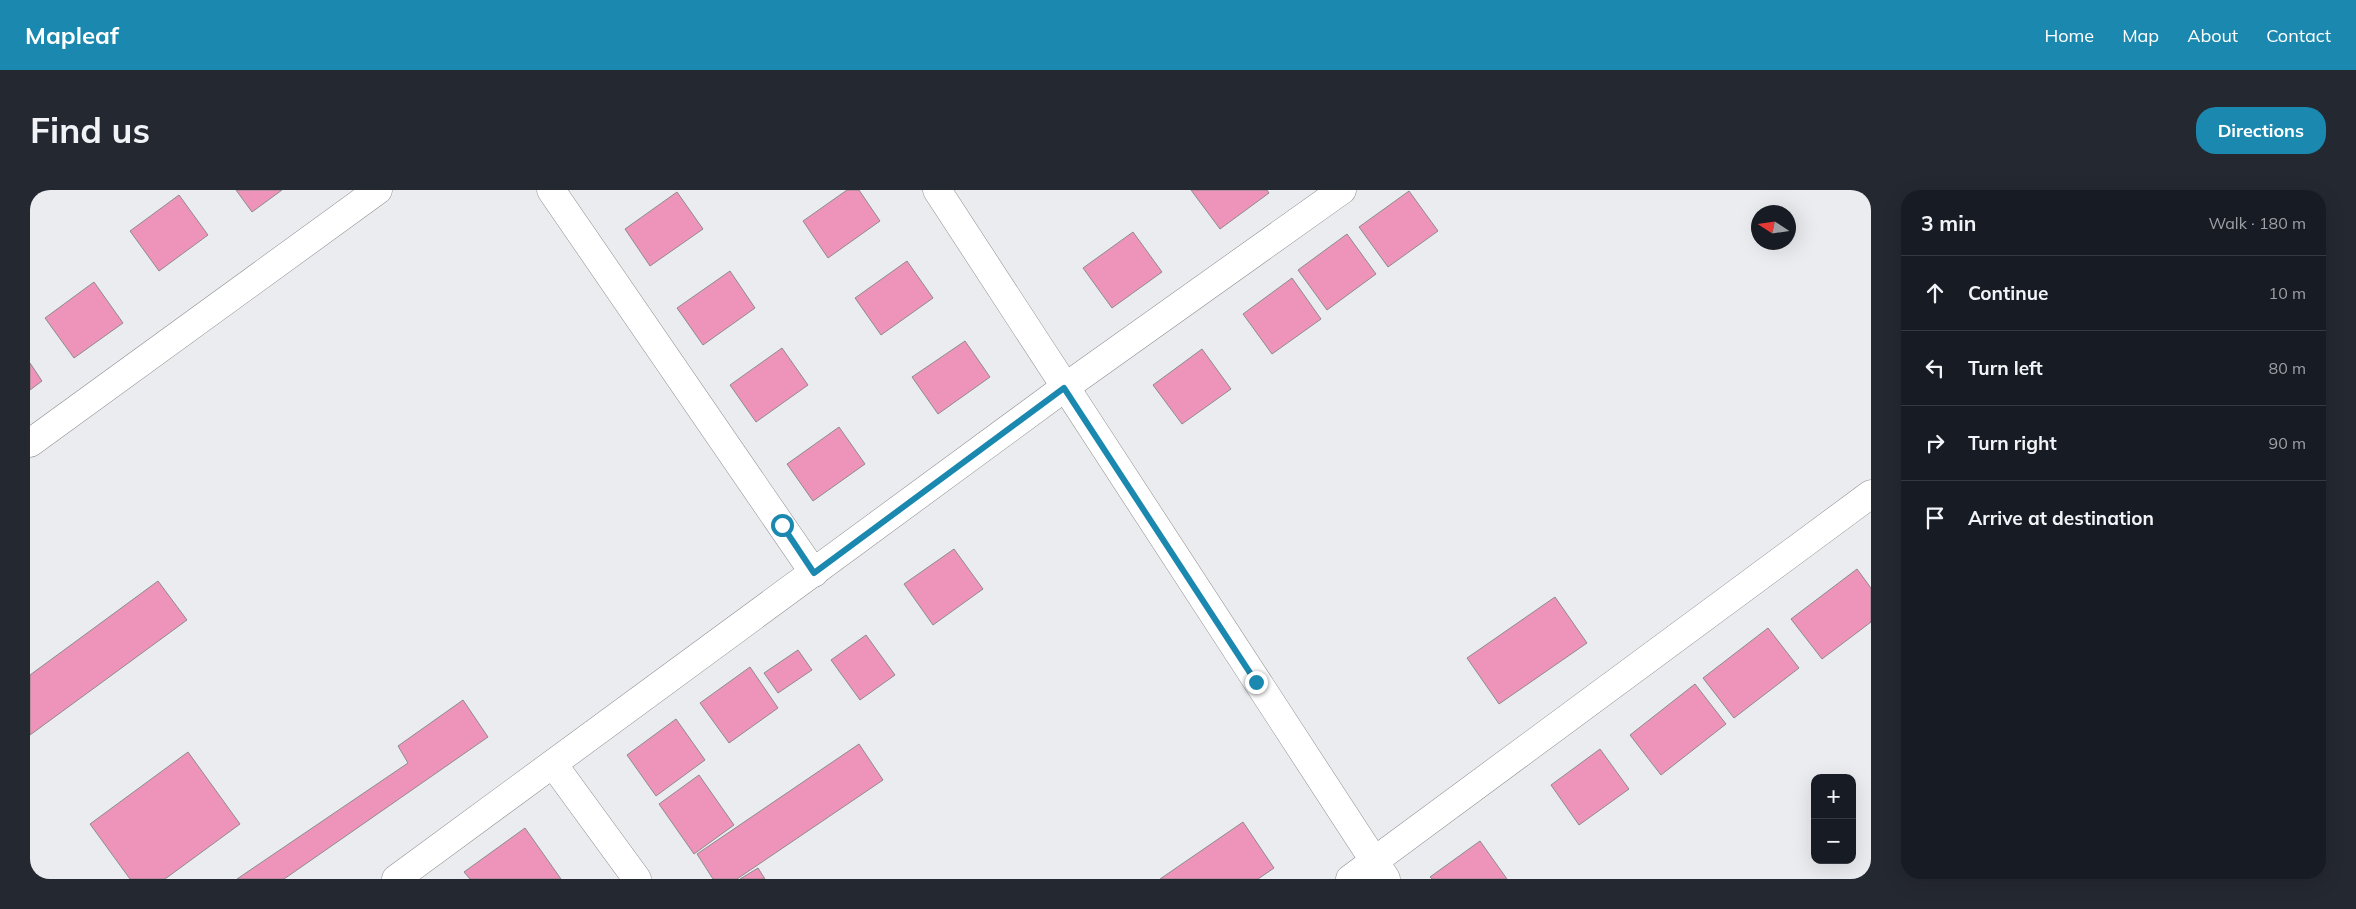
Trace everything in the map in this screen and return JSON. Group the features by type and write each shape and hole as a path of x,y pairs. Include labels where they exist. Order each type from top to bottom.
{"street":[{"path":"30,443 378,190"},
{"path":"551,190 814,573"},
{"path":"937,190 1064,388 1380,870"},
{"path":"396,879 1064,388 1342,190"},
{"path":"1350,879 1380,870 1871,494"},
{"path":"553,764 636,879"}],"building":[{"path":"236,190 282,190 252,212"},
{"path":"847,190 859,190 880,221 828,258 803,221"},
{"path":"1191,190 1267,190 1269,193 1220,229"},
{"path":"1409,191 1438,231 1388,267 1359,227"},
{"path":"677,192 703,229 650,266 625,229"},
{"path":"179,195 208,235 159,271 130,231"},
{"path":"1133,232 1162,272 1112,308 1083,268"},
{"path":"1347,234 1376,274 1327,310 1298,270"},
{"path":"907,261 933,298 881,335 855,298"},
{"path":"730,271 755,308 703,345 677,308"},
{"path":"1292,278 1321,319 1272,354 1243,314"},
{"path":"94,282 123,323 74,358 45,318"},
{"path":"965,341 990,377 938,414 912,377"},
{"path":"782,348 808,385 756,422 730,385"},
{"path":"1202,349 1231,389 1182,424 1153,385"},
{"path":"30,363 42,381 30,390"},
{"path":"839,427 865,464 813,501 787,464"},
{"path":"954,549 983,589 933,625 904,584"},
{"path":"1857,569 1871,588 1871,622 1822,659 1791,619"},
{"path":"158,581 187,620 30,735 30,675"},
{"path":"1555,597 1587,643 1499,704 1467,658"},
{"path":"1768,628 1799,668 1734,718 1703,678"},
{"path":"866,635 895,675 860,700 831,660"},
{"path":"798,650 812,670 778,693 764,673"},
{"path":"750,667 778,708 729,743 700,703"},
{"path":"1695,684 1726,724 1661,775 1630,735"},
{"path":"463,700 488,737 284,879 237,879 408,763 398,746"},
{"path":"676,719 705,760 656,796 627,755"},
{"path":"859,744 883,780 737,879 713,879 697,854"},
{"path":"1600,749 1629,789 1579,825 1551,785"},
{"path":"188,752 240,824 165,879 130,879 90,824"},
{"path":"699,775 734,825 694,854 659,804"},
{"path":"1243,822 1274,868 1258,879 1160,879"},
{"path":"525,828 561,879 470,879 464,872"},
{"path":"1480,841 1507,879 1432,879 1430,877"},
{"path":"758,868 765,879 740,879"}],"route":[{"path":"782,525 814,573 1064,388 1256,682"}]}
